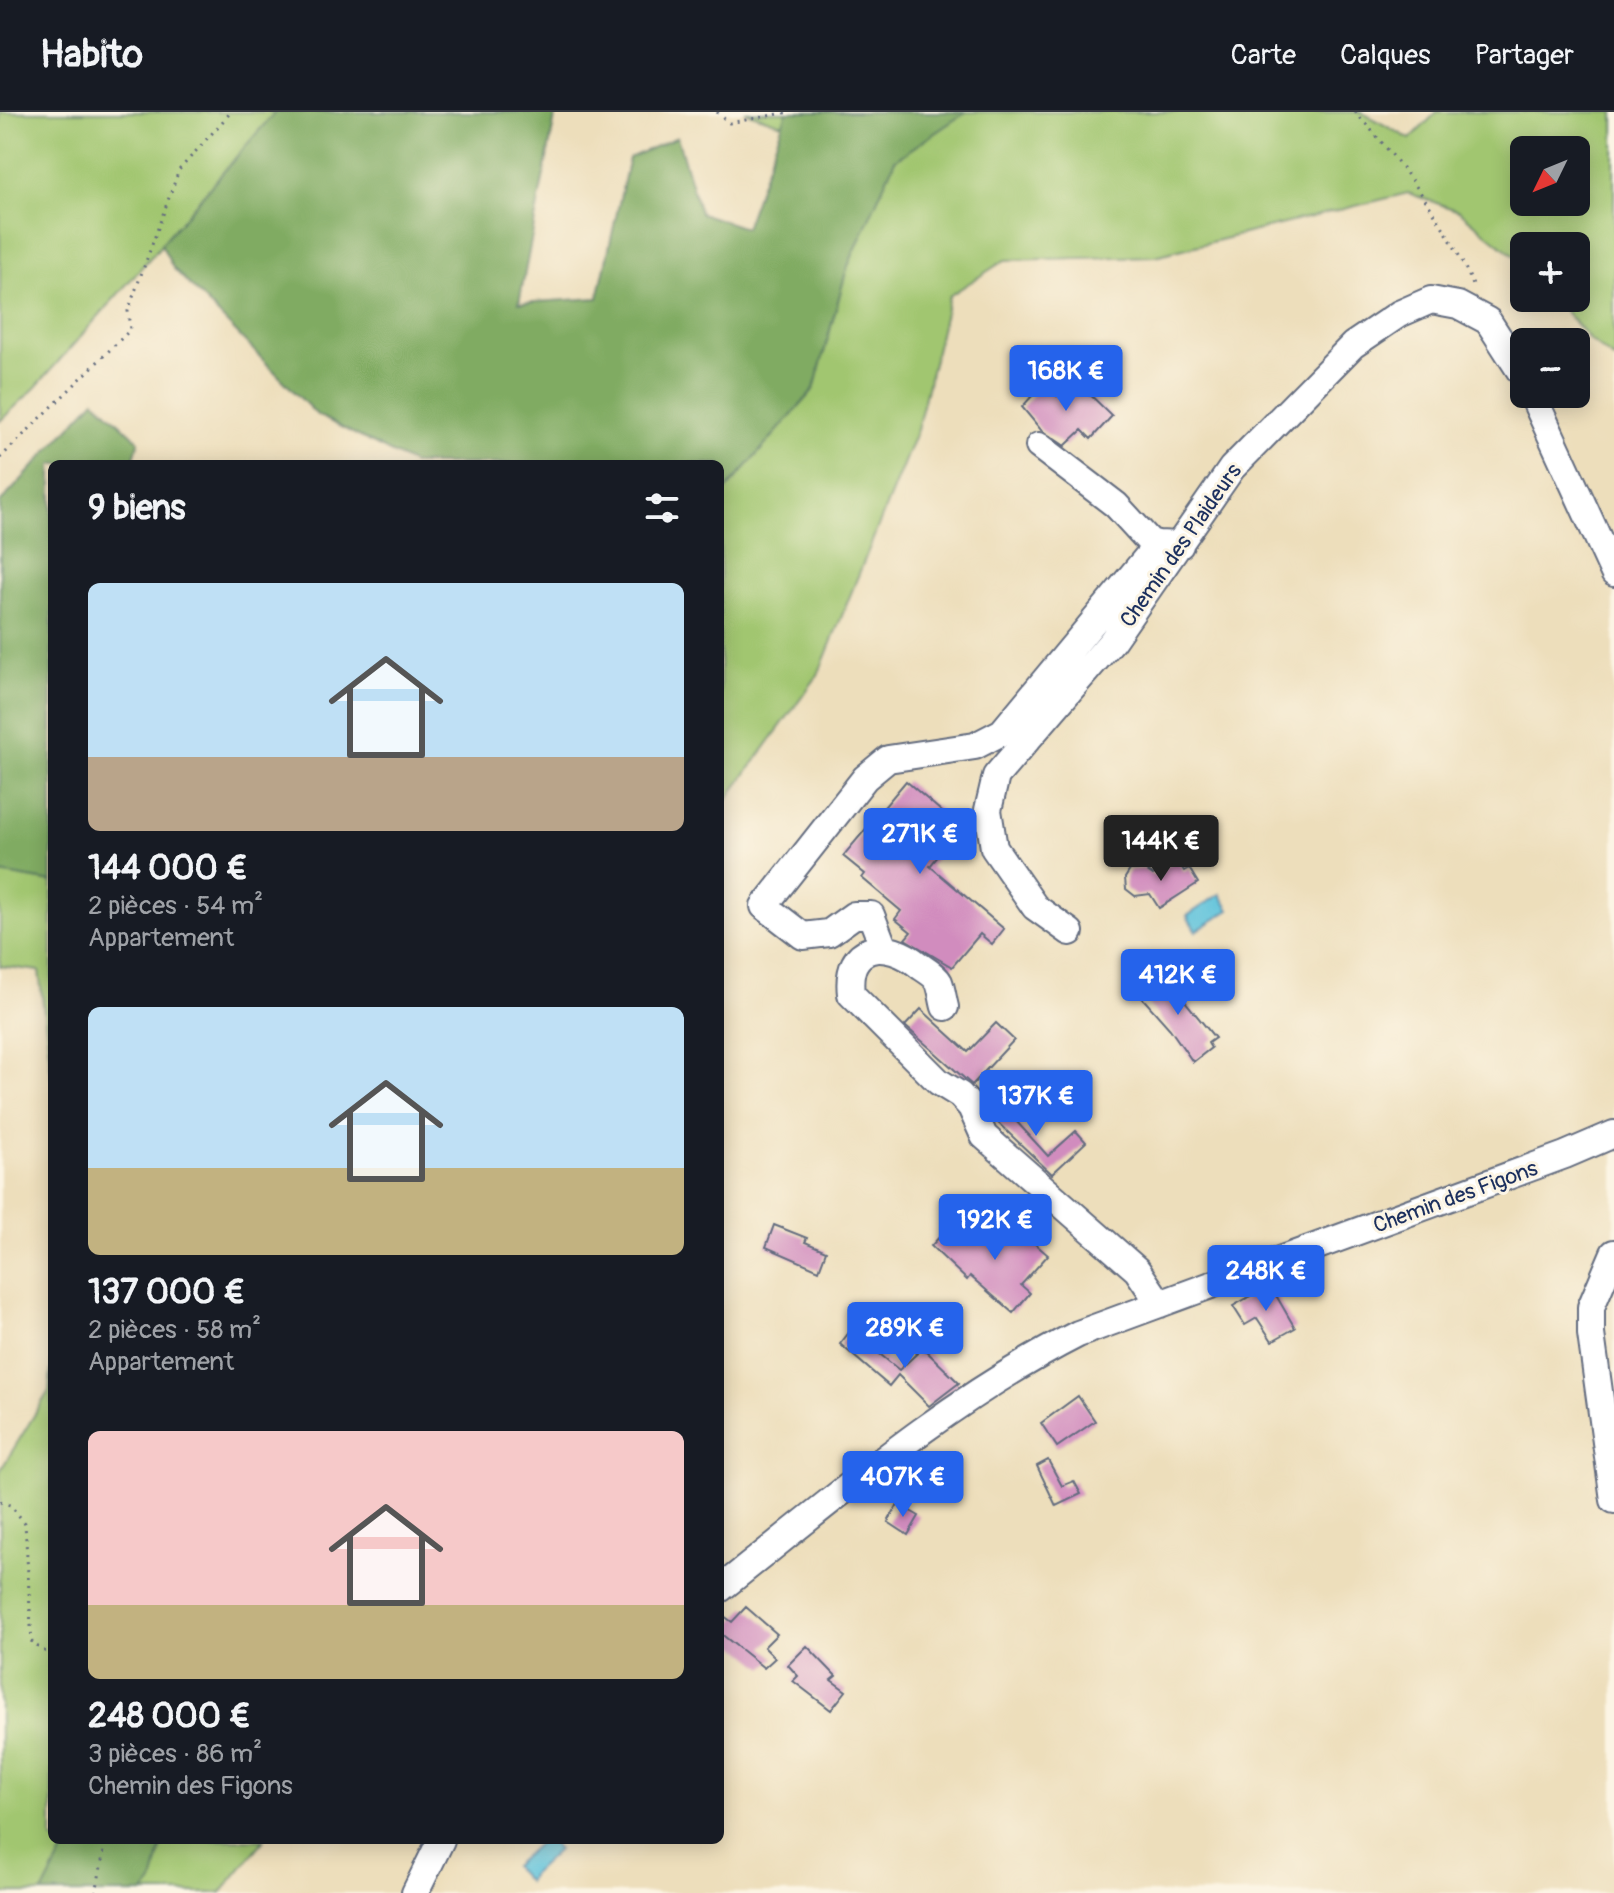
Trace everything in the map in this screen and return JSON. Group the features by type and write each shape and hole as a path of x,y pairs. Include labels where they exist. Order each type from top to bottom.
{"street":[{"name":"Chemin des Plaideurs","path":"1070,932 1035,907 994,848 988,810 996,776 1112,641 1169,545 1232,468 1353,345 1399,314 1431,300 1458,305 1488,321"},
{"path":"1488,321 1510,355"},
{"path":"1538,408 1614,573"},
{"path":"1039,446 1116,505 1150,542 1169,545"},
{"path":"883,946 871,915 854,915 829,933 803,936 764,906 865,778 888,759 975,746 1002,732 1169,545"},
{"path":"945,1007 938,980 904,952 883,946 860,956 849,975 851,994 939,1082 960,1095 971,1107 984,1136 1137,1270 1160,1304"},
{"name":"Chemin des Figons","path":"724,1586 922,1429 1078,1334 1565,1155 1614,1134"},
{"path":"1614,1253 1591,1307 1591,1334 1614,1500"},
{"path":"415,1893 439,1844"}],"path":[{"path":"0,458 130,330 128,311 179,170 231,112"},
{"path":"717,112 729,123 790,112"},
{"path":"1355,112 1380,139 1461,255 1488,321"},
{"path":"0,1502 10,1505 25,1523 32,1643 48,1653"},
{"path":"96,1893 105,1844"}],"green space":[{"path":"0,112 279,112 35,388 0,421"},
{"path":"275,112 556,112 519,303 598,298 629,158 677,137 700,213 745,228 787,112 966,112 895,160 847,268 814,389 724,492 724,460 405,460 317,415 173,268 161,244"},
{"path":"745,112 1361,112 1410,139 1437,112 1614,112 1614,359 1590,340 1590,328 1579,328 1565,312 1590,312 1590,232 1510,232 1510,253 1459,211 1408,193 1155,256 1005,260 949,296 917,430 818,675 724,804 724,492 814,389 847,268 894,160"},
{"path":"95,400 139,441 133,460 48,460 48,881 0,873 0,503"},
{"path":"0,873 48,881 48,1045 39,971 0,966"},
{"path":"48,1393 48,1844 261,1844 221,1893 0,1893 0,1471"},
{"path":"67,1844 162,1844 153,1883 145,1893 42,1893"}],"water":[{"path":"1220,894 1230,910 1196,931 1187,916"},
{"path":"538,1844 553,1844 558,1850 531,1875 528,1882 513,1866"}],"building":[{"path":"1074,379 1112,416 1091,439 1082,430 1065,446 1041,430 1022,407 1044,383 1057,396"},
{"path":"906,781 961,828 930,866 1004,929 992,944 980,934 952,967 905,939 911,932 895,919 901,911 862,878 865,874 843,856"},
{"path":"1177,860 1184,871 1189,868 1198,883 1159,908 1150,894 1135,896 1126,889 1125,878 1130,870 1144,869 1153,875"},
{"path":"1163,974 1215,1038 1208,1043 1211,1048 1193,1062 1170,1029 1137,992"},
{"path":"921,1009 968,1052 996,1023 1014,1040 972,1085 905,1026"},
{"path":"1009,1098 1023,1112 1015,1120 1048,1156 1076,1131 1086,1142 1052,1174 994,1119 992,1114"},
{"path":"1006,1219 1048,1255 1021,1285 1030,1293 1013,1313 970,1276 967,1280 931,1246 945,1231 957,1242 969,1231 984,1244"},
{"path":"774,1225 807,1238 805,1242 826,1251 819,1270 766,1247"},
{"path":"1270,1285 1295,1328 1272,1341 1257,1318 1245,1325 1233,1306"},
{"path":"851,1330 899,1370 923,1348 959,1383 929,1406 898,1375 889,1386 840,1344"},
{"path":"1078,1396 1095,1421 1057,1447 1041,1423"},
{"path":"1048,1460 1062,1486 1074,1481 1081,1494 1056,1506 1037,1466"},
{"path":"898,1504 919,1516 908,1535 888,1522"},
{"path":"746,1607 777,1634 764,1647 775,1658 764,1668 724,1636 724,1616 732,1622"},
{"path":"807,1646 836,1676 831,1680 846,1691 831,1710 793,1681 798,1676 788,1665"}]}
